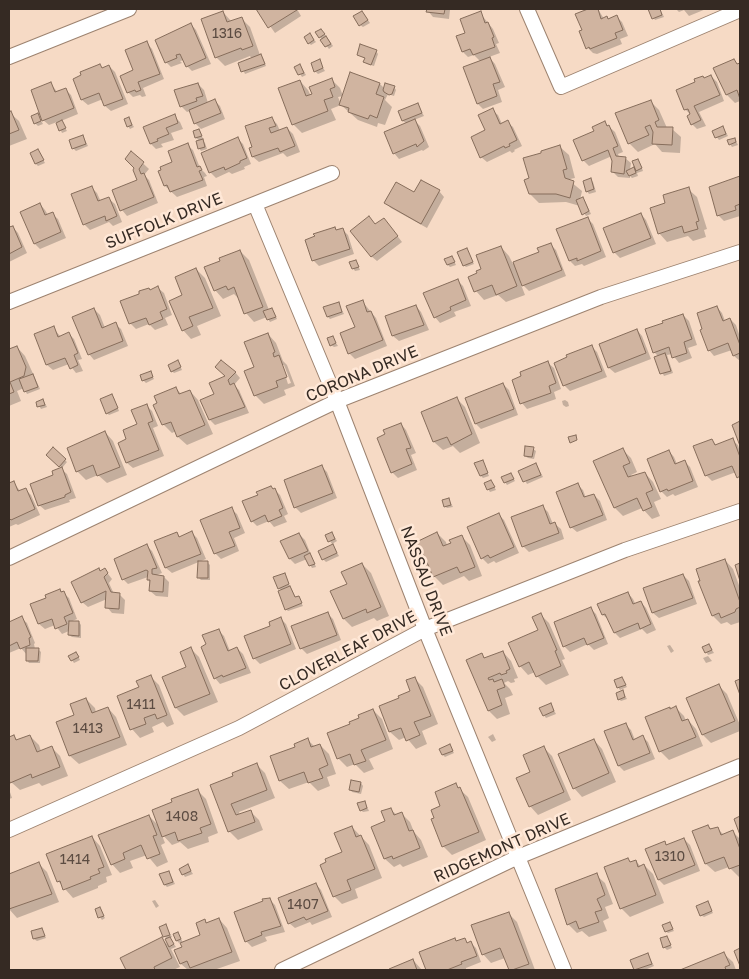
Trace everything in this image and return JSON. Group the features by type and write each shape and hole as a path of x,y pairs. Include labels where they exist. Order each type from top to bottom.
{"street":[{"path":"9,57 130,9"},
{"path":"527,9 561,87 740,10"},
{"name":"SUFFOLK DRIVE","path":"9,302 332,174"},
{"name":"NASSAU DRIVE","path":"255,204 338,401 425,629 564,970"},
{"name":"CORONA DRIVE","path":"9,558 338,401 601,297 740,252"},
{"name":"CLOVERLEAF DRIVE","path":"9,830 239,728 425,629 625,550 740,511"},
{"name":"RIDGEMONT DRIVE","path":"282,970 518,857 740,766"}],"building":[{"path":"256,9 296,9 297,10 268,28"},
{"path":"427,9 445,9 444,14 426,12"},
{"path":"588,9 598,9 601,19 607,16 608,19 617,15 623,30 615,33 617,38 586,49 579,31 582,30 575,14"},
{"path":"648,9 660,9 662,15 652,19"},
{"path":"223,11 227,22 242,17 253,46 242,50 241,48 215,58 201,19"},
{"path":"362,11 368,20 359,26 353,16"},
{"path":"481,11 485,23 488,22 494,37 492,38 495,47 473,55 470,49 462,52 456,36 465,33 460,19"},
{"path":"191,23 206,58 186,67 180,54 176,55 177,58 165,63 155,40"},
{"path":"321,29 325,34 319,38 315,32"},
{"path":"310,33 314,40 308,44 304,37"},
{"path":"326,36 331,44 325,47 320,40"},
{"path":"147,41 160,74 138,82 141,90 127,93 120,76 133,70 125,50"},
{"path":"360,44 377,50 371,65 363,62 365,58 357,55"},
{"path":"261,54 265,64 241,72 238,63"},
{"path":"490,57 500,82 493,84 497,96 477,104 463,67"},
{"path":"320,59 323,68 314,72 311,63"},
{"path":"734,59 737,64 740,63 740,99 737,90 726,95 713,68"},
{"path":"100,64 102,68 109,65 123,99 104,106 99,93 81,100 73,79 81,75 80,72"},
{"path":"300,64 304,73 298,75 294,67"},
{"path":"350,72 380,83 376,94 384,97 377,118 370,115 368,119 348,112 349,108 339,105"},
{"path":"711,75 720,95 694,106 701,120 691,125 687,116 690,114 688,109 684,110 676,90 695,82 694,79"},
{"path":"332,78 335,87 330,89 333,97 324,100 328,111 292,125 278,88 300,80 306,96 312,94 309,87"},
{"path":"51,82 55,92 66,88 74,108 42,121 31,90"},
{"path":"198,83 203,96 196,98 197,101 180,107 174,90"},
{"path":"385,83 395,86 392,94 389,95 384,92"},
{"path":"215,99 221,113 194,124 189,110"},
{"path":"651,100 659,120 655,122 657,127 673,127 672,145 652,144 653,132 650,125 645,127 649,135 628,144 615,113"},
{"path":"418,103 422,113 402,121 398,111"},
{"path":"493,108 500,124 508,120 517,140 509,144 510,146 505,148 504,146 480,158 471,137 485,130 478,115"},
{"path":"11,111 19,130 9,134 9,112"},
{"path":"38,113 41,121 34,124 31,116"},
{"path":"175,114 178,123 166,128 169,134 150,144 143,127"},
{"path":"129,117 132,125 127,127 124,119"},
{"path":"272,117 276,126 269,128 271,133 287,127 295,146 280,152 278,148 252,157 249,148 252,147 245,126"},
{"path":"415,119 424,141 417,147 416,144 393,154 384,132"},
{"path":"62,120 66,128 59,131 56,123"},
{"path":"605,121 607,126 609,125 618,146 613,148 616,156 626,157 624,174 611,172 612,161 608,150 582,161 573,140 594,131 592,127"},
{"path":"723,126 726,134 715,138 712,131"},
{"path":"199,129 202,136 195,138 193,131"},
{"path":"83,135 86,144 72,149 69,140"},
{"path":"238,137 247,158 225,170 224,167 209,173 201,153"},
{"path":"735,138 736,142 729,145 727,140"},
{"path":"203,139 205,147 198,149 196,141"},
{"path":"188,143 197,167 200,166 202,170 199,171 203,180 170,192 167,185 164,186 158,171 161,170 160,167 172,162 168,151"},
{"path":"560,145 567,169 563,170 565,178 574,181 570,198 556,194 529,194 524,180 529,178 523,158"},
{"path":"38,149 44,160 35,164 30,153"},
{"path":"131,151 144,162 139,169 141,174 144,173 154,197 120,211 112,190 137,180 134,168 125,159"},
{"path":"638,159 642,168 636,171 632,161"},
{"path":"634,167 636,173 629,176 626,171"},
{"path":"740,176 740,204 735,206 736,210 717,216 709,187"},
{"path":"591,178 594,189 586,192 583,181"},
{"path":"421,180 440,190 421,224 384,203 396,182 414,192"},
{"path":"92,186 98,201 109,197 117,216 106,221 105,216 83,225 71,194"},
{"path":"689,187 699,221 696,222 698,229 684,233 682,226 658,234 650,208 665,203 663,195"},
{"path":"583,197 589,211 582,215 576,200"},
{"path":"40,203 45,215 53,212 61,232 34,244 20,212"},
{"path":"641,213 651,238 613,253 603,228"},
{"path":"369,216 375,224 384,218 398,236 371,257 350,231"},
{"path":"588,217 601,251 577,261 577,258 569,261 556,229"},
{"path":"13,226 22,247 9,254 9,227"},
{"path":"335,227 336,230 343,228 350,249 312,261 305,240 315,236 313,234"},
{"path":"551,243 562,270 522,286 513,262 539,252 537,248"},
{"path":"501,246 517,286 496,295 492,285 474,292 468,277 481,269 476,255"},
{"path":"467,248 473,262 463,266 457,252"},
{"path":"240,250 263,307 244,314 234,287 228,290 226,286 214,291 204,267 220,261 219,258"},
{"path":"452,256 455,262 447,265 444,259"},
{"path":"356,260 359,267 352,269 349,262"},
{"path":"196,268 213,308 189,317 193,326 182,331 169,301 182,295 175,277"},
{"path":"458,279 466,300 450,307 451,310 434,318 423,293"},
{"path":"158,286 167,309 160,312 163,319 149,325 146,318 129,324 120,301 139,294 139,291 149,288 150,290"},
{"path":"363,300 367,312 371,311 383,340 348,354 340,333 355,327 346,306"},
{"path":"339,302 342,312 327,317 323,307"},
{"path":"416,305 424,325 392,336 385,316"},
{"path":"717,306 723,321 730,318 740,345 740,353 733,356 728,343 708,351 700,330 702,329 697,313"},
{"path":"94,308 102,328 116,322 123,341 88,355 72,317"},
{"path":"272,308 276,317 267,320 263,311"},
{"path":"683,314 692,339 684,342 687,353 672,358 669,347 653,353 645,329"},
{"path":"54,326 58,337 69,332 78,353 74,355 78,365 70,369 65,358 46,365 34,334"},
{"path":"637,329 646,353 608,368 599,344"},
{"path":"268,333 275,352 273,353 274,357 279,355 287,377 276,381 278,387 254,396 244,371 254,367 244,342"},
{"path":"333,336 336,343 330,346 327,338"},
{"path":"592,345 602,371 563,386 554,363 567,357 566,355"},
{"path":"17,346 26,367 24,376 10,382 14,392 9,394 9,349"},
{"path":"665,353 671,371 660,374 654,357"},
{"path":"178,360 181,367 171,372 168,365"},
{"path":"221,360 236,372 228,380 230,385 234,383 245,407 209,420 200,400 214,394 209,383 225,376 215,367"},
{"path":"548,361 556,383 549,386 551,393 520,404 512,380 521,376 520,372"},
{"path":"151,371 153,377 142,381 140,375"},
{"path":"33,374 38,387 24,392 19,379"},
{"path":"503,383 514,409 475,424 465,398"},
{"path":"176,387 179,394 190,390 205,425 177,437 171,422 162,425 153,405 157,403 154,396"},
{"path":"112,394 118,408 106,414 100,399"},
{"path":"457,397 472,434 451,445 447,437 433,442 421,412"},
{"path":"43,399 45,405 37,407 36,402"},
{"path":"147,404 153,421 148,423 159,450 126,463 118,443 126,439 123,430 137,424 131,410"},
{"path":"740,421 740,446 732,425"},
{"path":"401,423 411,448 406,449 412,464 391,473 377,438 385,434 383,430"},
{"path":"105,431 120,467 97,476 93,465 76,472 67,448"},
{"path":"576,435 577,440 570,443 568,437"},
{"path":"733,438 740,457 740,476 737,478 732,466 705,476 693,446 712,439 715,445"},
{"path":"525,446 534,447 532,457 524,456"},
{"path":"53,447 66,459 59,467 46,455"},
{"path":"623,448 630,463 623,466 628,477 645,472 653,490 646,493 652,507 643,511 637,498 614,508 593,461"},
{"path":"669,450 675,464 685,460 693,481 668,491 667,489 660,492 647,459"},
{"path":"483,460 488,473 480,476 474,463"},
{"path":"536,463 541,475 523,482 518,471"},
{"path":"322,465 333,493 294,508 284,480"},
{"path":"62,467 71,492 65,495 65,497 38,506 30,484 53,475 52,471"},
{"path":"511,473 514,479 504,483 501,477"},
{"path":"491,480 495,487 487,490 484,483"},
{"path":"14,481 18,491 26,488 35,509 11,520 9,519 9,483"},
{"path":"578,483 584,497 594,494 603,515 570,528 556,492"},
{"path":"271,486 273,489 275,488 283,508 279,510 282,516 268,522 265,515 251,522 242,501 258,495 256,492"},
{"path":"449,498 451,505 444,507 442,500"},
{"path":"543,505 550,524 555,522 559,533 522,547 511,517"},
{"path":"232,507 240,528 229,532 235,546 214,554 200,520"},
{"path":"499,513 514,547 490,558 488,555 481,559 467,527"},
{"path":"192,531 201,554 165,568 154,541 177,532 179,537"},
{"path":"332,532 335,539 328,542 325,535"},
{"path":"437,532 443,546 451,543 449,540 462,535 475,567 460,573 457,567 433,577 424,555 413,559 408,546"},
{"path":"299,533 308,551 289,559 280,541"},
{"path":"147,544 157,568 152,569 152,574 164,576 163,592 149,591 150,580 147,580 148,571 146,570 122,580 114,559"},
{"path":"333,544 337,553 322,560 318,551"},
{"path":"310,553 315,564 309,566 304,556"},
{"path":"725,559 740,607 735,612 721,618 719,613 712,616 698,581 700,581 696,569"},
{"path":"198,561 208,561 208,578 197,578"},
{"path":"362,563 381,607 367,613 366,609 343,619 330,591 347,584 341,572"},
{"path":"740,563 740,581 735,565"},
{"path":"99,568 100,571 105,568 108,573 104,577 111,592 120,593 119,609 105,608 106,591 81,603 71,582"},
{"path":"285,573 289,584 278,589 273,577"},
{"path":"683,574 693,598 652,613 643,588"},
{"path":"290,586 295,597 299,596 302,603 285,610 278,591"},
{"path":"60,589 61,592 64,591 73,613 64,617 67,624 55,629 52,619 38,624 30,604 46,598 45,595"},
{"path":"628,592 633,604 641,601 651,624 640,629 638,623 614,633 605,614 602,615 597,604"},
{"path":"591,607 604,638 587,645 584,638 563,647 554,622"},
{"path":"328,612 337,635 300,649 291,626"},
{"path":"541,613 557,650 555,651 561,666 536,677 529,662 519,667 508,643 538,630 532,617"},
{"path":"22,616 31,637 29,638 30,645 20,649 17,642 9,646 9,622"},
{"path":"281,617 291,644 253,659 244,636 270,626 269,622"},
{"path":"69,621 79,621 79,636 68,635"},
{"path":"219,629 228,651 237,647 246,668 214,679 201,647 206,644 202,635"},
{"path":"709,644 712,650 705,653 702,647"},
{"path":"191,647 210,694 175,708 162,677 186,667 180,652"},
{"path":"26,648 39,648 38,661 26,661"},
{"path":"503,651 510,669 506,671 507,673 501,675 500,673 488,678 489,680 493,679 494,682 502,679 505,687 497,690 502,705 488,711 466,660 482,653 484,658"},
{"path":"76,652 79,657 71,661 68,656"},
{"path":"151,675 167,715 157,719 155,714 144,718 146,724 130,730 117,696 139,687 136,681"},
{"path":"415,677 431,716 414,722 420,735 406,741 401,728 389,732 379,706 399,698 398,696 410,691 406,680"},
{"path":"622,677 626,685 617,688 614,680"},
{"path":"740,679 740,695 735,681"},
{"path":"719,684 735,721 702,735 686,698"},
{"path":"623,690 625,697 618,700 616,693"},
{"path":"86,698 92,713 108,707 120,737 69,756 56,722 74,715 70,704"},
{"path":"551,703 554,711 543,716 539,708"},
{"path":"676,706 682,721 688,719 696,737 659,752 645,717"},
{"path":"373,709 386,740 361,750 366,761 354,765 350,754 337,759 327,733 350,724 349,722 359,718 358,715"},
{"path":"626,723 633,740 643,735 650,753 618,766 604,731"},
{"path":"14,735 16,740 30,735 37,752 52,746 60,767 32,778 31,774 10,783 9,737"},
{"path":"308,738 311,747 320,744 328,765 319,769 323,778 308,783 304,772 279,781 270,756 295,747 294,744"},
{"path":"594,739 609,773 573,789 558,754"},
{"path":"450,744 453,751 442,755 439,749"},
{"path":"544,746 564,792 529,807 516,778 530,772 523,755"},
{"path":"257,763 267,790 231,804 236,815 251,810 255,822 228,832 210,785 233,776 232,773"},
{"path":"351,780 361,782 359,792 349,790"},
{"path":"456,783 458,788 460,787 479,832 442,847 431,819 434,818 431,810 440,806 435,792"},
{"path":"198,789 211,824 200,828 202,833 178,841 175,832 162,837 152,810 172,802 171,799"},
{"path":"365,801 367,808 360,811 357,803"},
{"path":"391,808 394,815 402,812 409,831 413,830 420,848 393,859 392,856 384,859 371,827 385,821 381,811"},
{"path":"149,815 157,835 153,836 160,854 147,859 141,845 123,853 125,859 111,865 98,835"},
{"path":"740,816 740,835 734,819"},
{"path":"708,825 710,829 718,827 721,835 733,830 740,849 740,865 729,869 724,857 705,864 692,831"},
{"path":"352,826 356,837 361,835 375,869 347,880 351,890 333,897 320,865 326,862 325,859 342,852 334,833"},
{"path":"92,836 104,867 98,869 100,873 90,877 91,879 63,890 60,881 57,882 46,854"},
{"path":"684,838 695,865 658,880 645,849 665,841 666,845"},
{"path":"628,858 630,862 636,860 638,867 644,864 656,895 620,909 604,867"},
{"path":"39,862 52,894 9,909 9,874"},
{"path":"188,864 191,871 182,875 179,869"},
{"path":"169,871 173,882 164,885 159,874"},
{"path":"597,873 605,895 597,899 602,910 595,912 599,922 579,929 576,921 567,925 555,889"},
{"path":"316,883 328,911 306,920 304,917 288,924 278,898"},
{"path":"270,898 281,926 261,932 262,935 245,942 234,912 263,901 262,899"},
{"path":"708,901 712,911 700,916 696,906"},
{"path":"100,907 104,916 98,918 95,909"},
{"path":"509,912 529,964 512,970 509,970 500,948 482,955 471,925"},
{"path":"219,918 232,952 190,968 187,961 180,964 174,950 182,947 180,943 200,935 196,923 205,919 206,923"},
{"path":"670,922 673,929 665,932 662,925"},
{"path":"166,924 170,935 163,937 159,927"},
{"path":"42,928 45,936 33,939 31,931"},
{"path":"178,932 181,939 176,941 173,934"},
{"path":"667,936 671,945 663,948 660,938"},
{"path":"162,937 172,958 154,967 155,970 126,970 120,958"},
{"path":"170,937 174,944 169,947 165,939"},
{"path":"455,938 456,941 465,938 467,943 471,941 477,956 447,970 426,970 419,952"},
{"path":"740,948 740,966 734,951"},
{"path":"724,952 730,965 725,967 726,970 680,970"},
{"path":"648,953 652,964 634,970 630,960"},
{"path":"413,959 417,970 389,970 389,969"}]}
